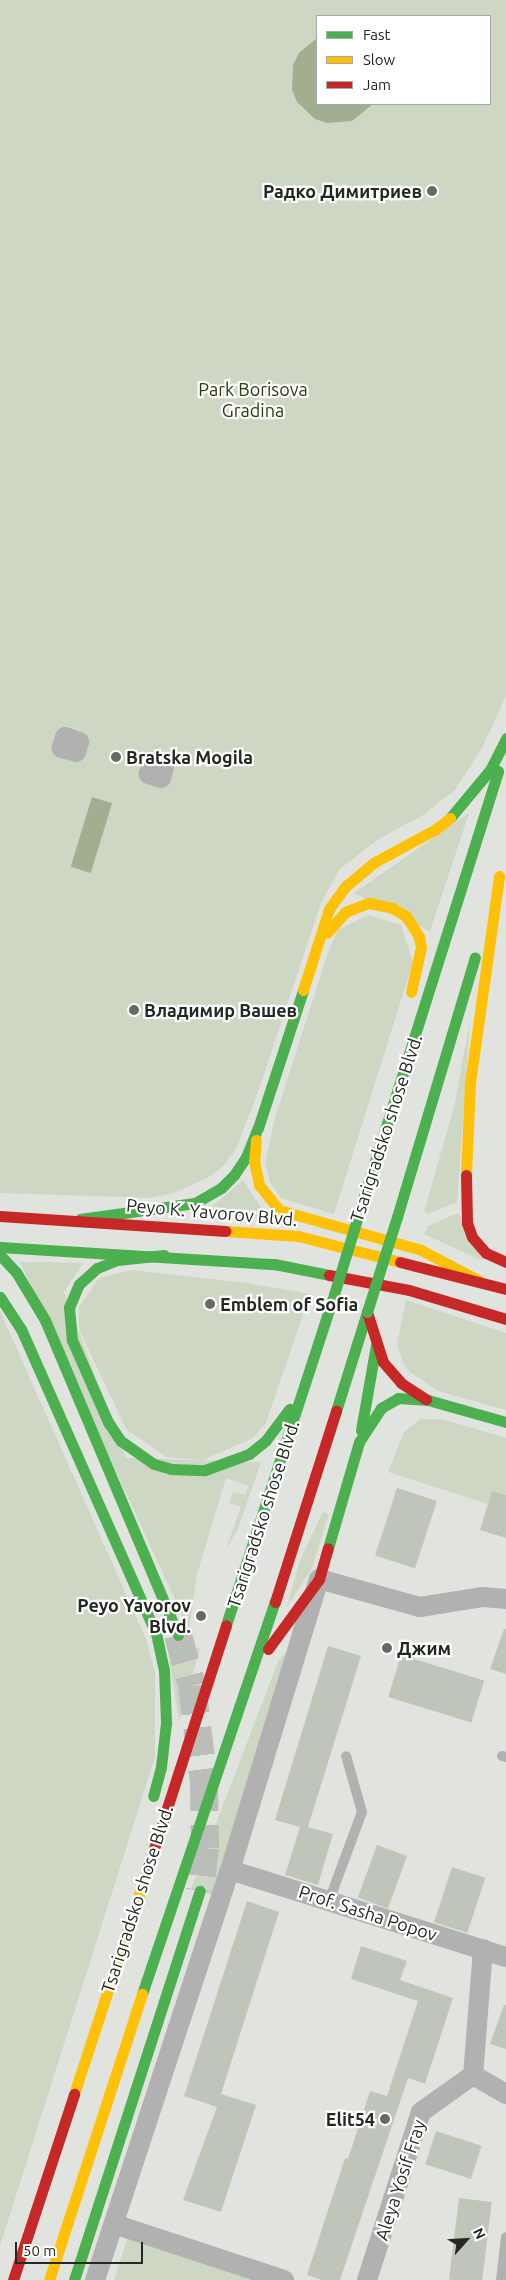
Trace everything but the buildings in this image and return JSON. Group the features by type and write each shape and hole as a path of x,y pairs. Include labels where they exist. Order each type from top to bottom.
{"main road":[{"path":"80,1219 195,1203 207,1197 234,1175 246,1157 258,1128 330,909 346,886 373,863 436,829 453,815 490,770 506,738"},
{"name":"Tsarigradsko shose Blvd.","path":"13,2280 304,1390 506,745"},
{"name":"Tsarigradsko shose Blvd.","path":"49,2280 132,2024 252,1674 397,1217 504,861"},
{"path":"499,876 470,1083 465,1190 467,1223 472,1237 486,1253 506,1262"},
{"path":"313,958 333,924 344,912 369,904 392,908 406,916 420,942 420,960 409,1000"},
{"path":"402,1077 407,1019"},
{"path":"258,1128 254,1161 259,1186 279,1210 422,1250 478,1280 506,1289"},
{"name":"Peyo K. Yavorov Blvd.","path":"0,1216 80,1219 298,1236 478,1280"},
{"path":"0,1247 164,1255 274,1264 366,1280 428,1294 506,1319"},
{"path":"0,1254 16,1272 45,1320 178,1636"},
{"path":"164,1255 117,1260 97,1268 79,1284 69,1308 72,1340 108,1422 121,1441 154,1464 171,1469 196,1470 222,1466 249,1454 266,1440 304,1390"},
{"path":"0,1297 21,1329 158,1641 164,1670 166,1724 162,1767 149,1808"},
{"path":"367,1312 376,1344 393,1376 411,1392 428,1400 506,1422"},
{"path":"252,1674 319,1579 359,1442 376,1344"},
{"path":"359,1442 372,1417 389,1403 398,1398 428,1400"},
{"path":"125,1937 139,1853"},
{"path":"74,2280 200,1892"}],"street":[{"path":"95,2280 230,1870 319,1579 420,1607 483,1597 506,1599"},
{"name":"Prof. Sasha Popov","path":"230,1870 506,1957"},
{"path":"483,1949 473,2075 506,2094"},
{"name":"Aleya Yosif Fray","path":"368,2280 421,2112 473,2075"},
{"path":"114,2224 284,2280"}],"lane":[{"path":"329,1900 362,1812 346,1756"},
{"path":"501,2280 506,2236"}],"green space":[{"name":"Park Borisova Gradina","path":"0,0 506,0 506,696 482,748 455,790 423,815 377,840 339,870 321,903 258,1092 236,1149 224,1165 211,1176 174,1193 150,1198 0,1193"},
{"path":"469,813 430,931 354,893"},
{"path":"368,915 401,925 413,962 334,1214 281,1198 271,1184 265,1164 275,1118 329,949 338,930"},
{"path":"470,1021 457,1202 428,1214 424,1212 454,1107"},
{"path":"243,1180 268,1218 211,1214 209,1209"},
{"path":"458,1213 483,1261 424,1234 428,1226"},
{"path":"20,1262 83,1263 64,1292 126,1458 261,1462 238,1529 226,1549 241,1507 229,1503 233,1492 245,1495 248,1486 226,1478 197,1575 189,1630"},
{"path":"132,1270 247,1283 310,1294 266,1423 253,1438 203,1460 166,1457 126,1429 79,1329 79,1307 99,1278"},
{"path":"406,1300 506,1333 506,1410 438,1391 409,1371 403,1363 397,1344"},
{"path":"0,1311 146,1639 155,1673 155,1757 0,2246"},
{"path":"420,1419 442,1419 506,1438 506,1495 492,1491 488,1504 388,1472 404,1432"},
{"path":"323,1512 329,1514 312,1568 287,1607 300,1560"},
{"path":"186,1645 200,1649 179,1721 168,1650"},
{"path":"293,1647 212,1895 191,1889 279,1659"},
{"path":"129,2234 278,2280 114,2280"}],"shaded area":[{"path":"316,39 316,105 372,105 352,121 327,123 315,119 297,102 292,90 293,65 299,53"},
{"path":"92,797 112,803 91,873 71,867"}],"tunnel":[{"path":"178,1635 192,1686 204,1783 205,1848 200,1891"}],"traffic: fast":[{"path":"450,818 490,770 506,738"},
{"path":"361,1206 498,771"},
{"path":"397,1217 475,957"},
{"path":"80,1219 195,1203 221,1188 234,1175 246,1157 258,1128 303,990"},
{"path":"332,1301 361,1206"},
{"path":"367,1312 397,1217"},
{"path":"0,1247 274,1264 329,1275"},
{"path":"0,1255 16,1272 45,1320 178,1635"},
{"path":"164,1255 117,1260 97,1268 79,1284 69,1307 72,1340 108,1422 121,1441 154,1464 171,1469 205,1470 249,1454 266,1440 289,1409"},
{"path":"0,1297 21,1329 156,1633 164,1670 166,1723 161,1767 153,1796"},
{"path":"226,1625 332,1301"},
{"path":"336,1411 367,1312"},
{"path":"361,1430 376,1345"},
{"path":"328,1548 359,1442 381,1408 398,1398 428,1400 506,1422"},
{"path":"142,1994 275,1602"},
{"path":"74,2280 200,1891"}],"traffic: slow":[{"path":"303,990 329,909 346,886 373,863 436,829 450,818"},
{"path":"466,1175 470,1083 499,876"},
{"path":"327,933 345,912 369,903 392,908 406,916 419,937 421,947 411,992"},
{"path":"256,1140 254,1161 259,1185 279,1210 421,1250 478,1280"},
{"path":"226,1231 298,1236 400,1262"},
{"path":"74,2094 148,1867"},
{"path":"49,2280 142,1994"}],"traffic: jam":[{"path":"466,1175 467,1223 472,1237 486,1253 506,1262"},
{"path":"0,1216 226,1231"},
{"path":"400,1262 506,1289"},
{"path":"329,1275 409,1290 506,1319"},
{"path":"367,1312 383,1362 401,1383 426,1399"},
{"path":"275,1602 336,1411"},
{"path":"268,1649 319,1579 328,1548"},
{"path":"148,1867 226,1625"},
{"path":"13,2280 74,2094"}],"place":[{"name":"Радко Димитриев","path":"432,191"},
{"name":"Bratska Mogila","path":"116,757"},
{"name":"Владимир Вашев","path":"134,1010"},
{"name":"Emblem of Sofia","path":"210,1304"},
{"name":"Peyo Yavorov Blvd.","path":"201,1616"},
{"name":"Джим","path":"387,1648"},
{"name":"Elit54","path":"385,2119"}]}
